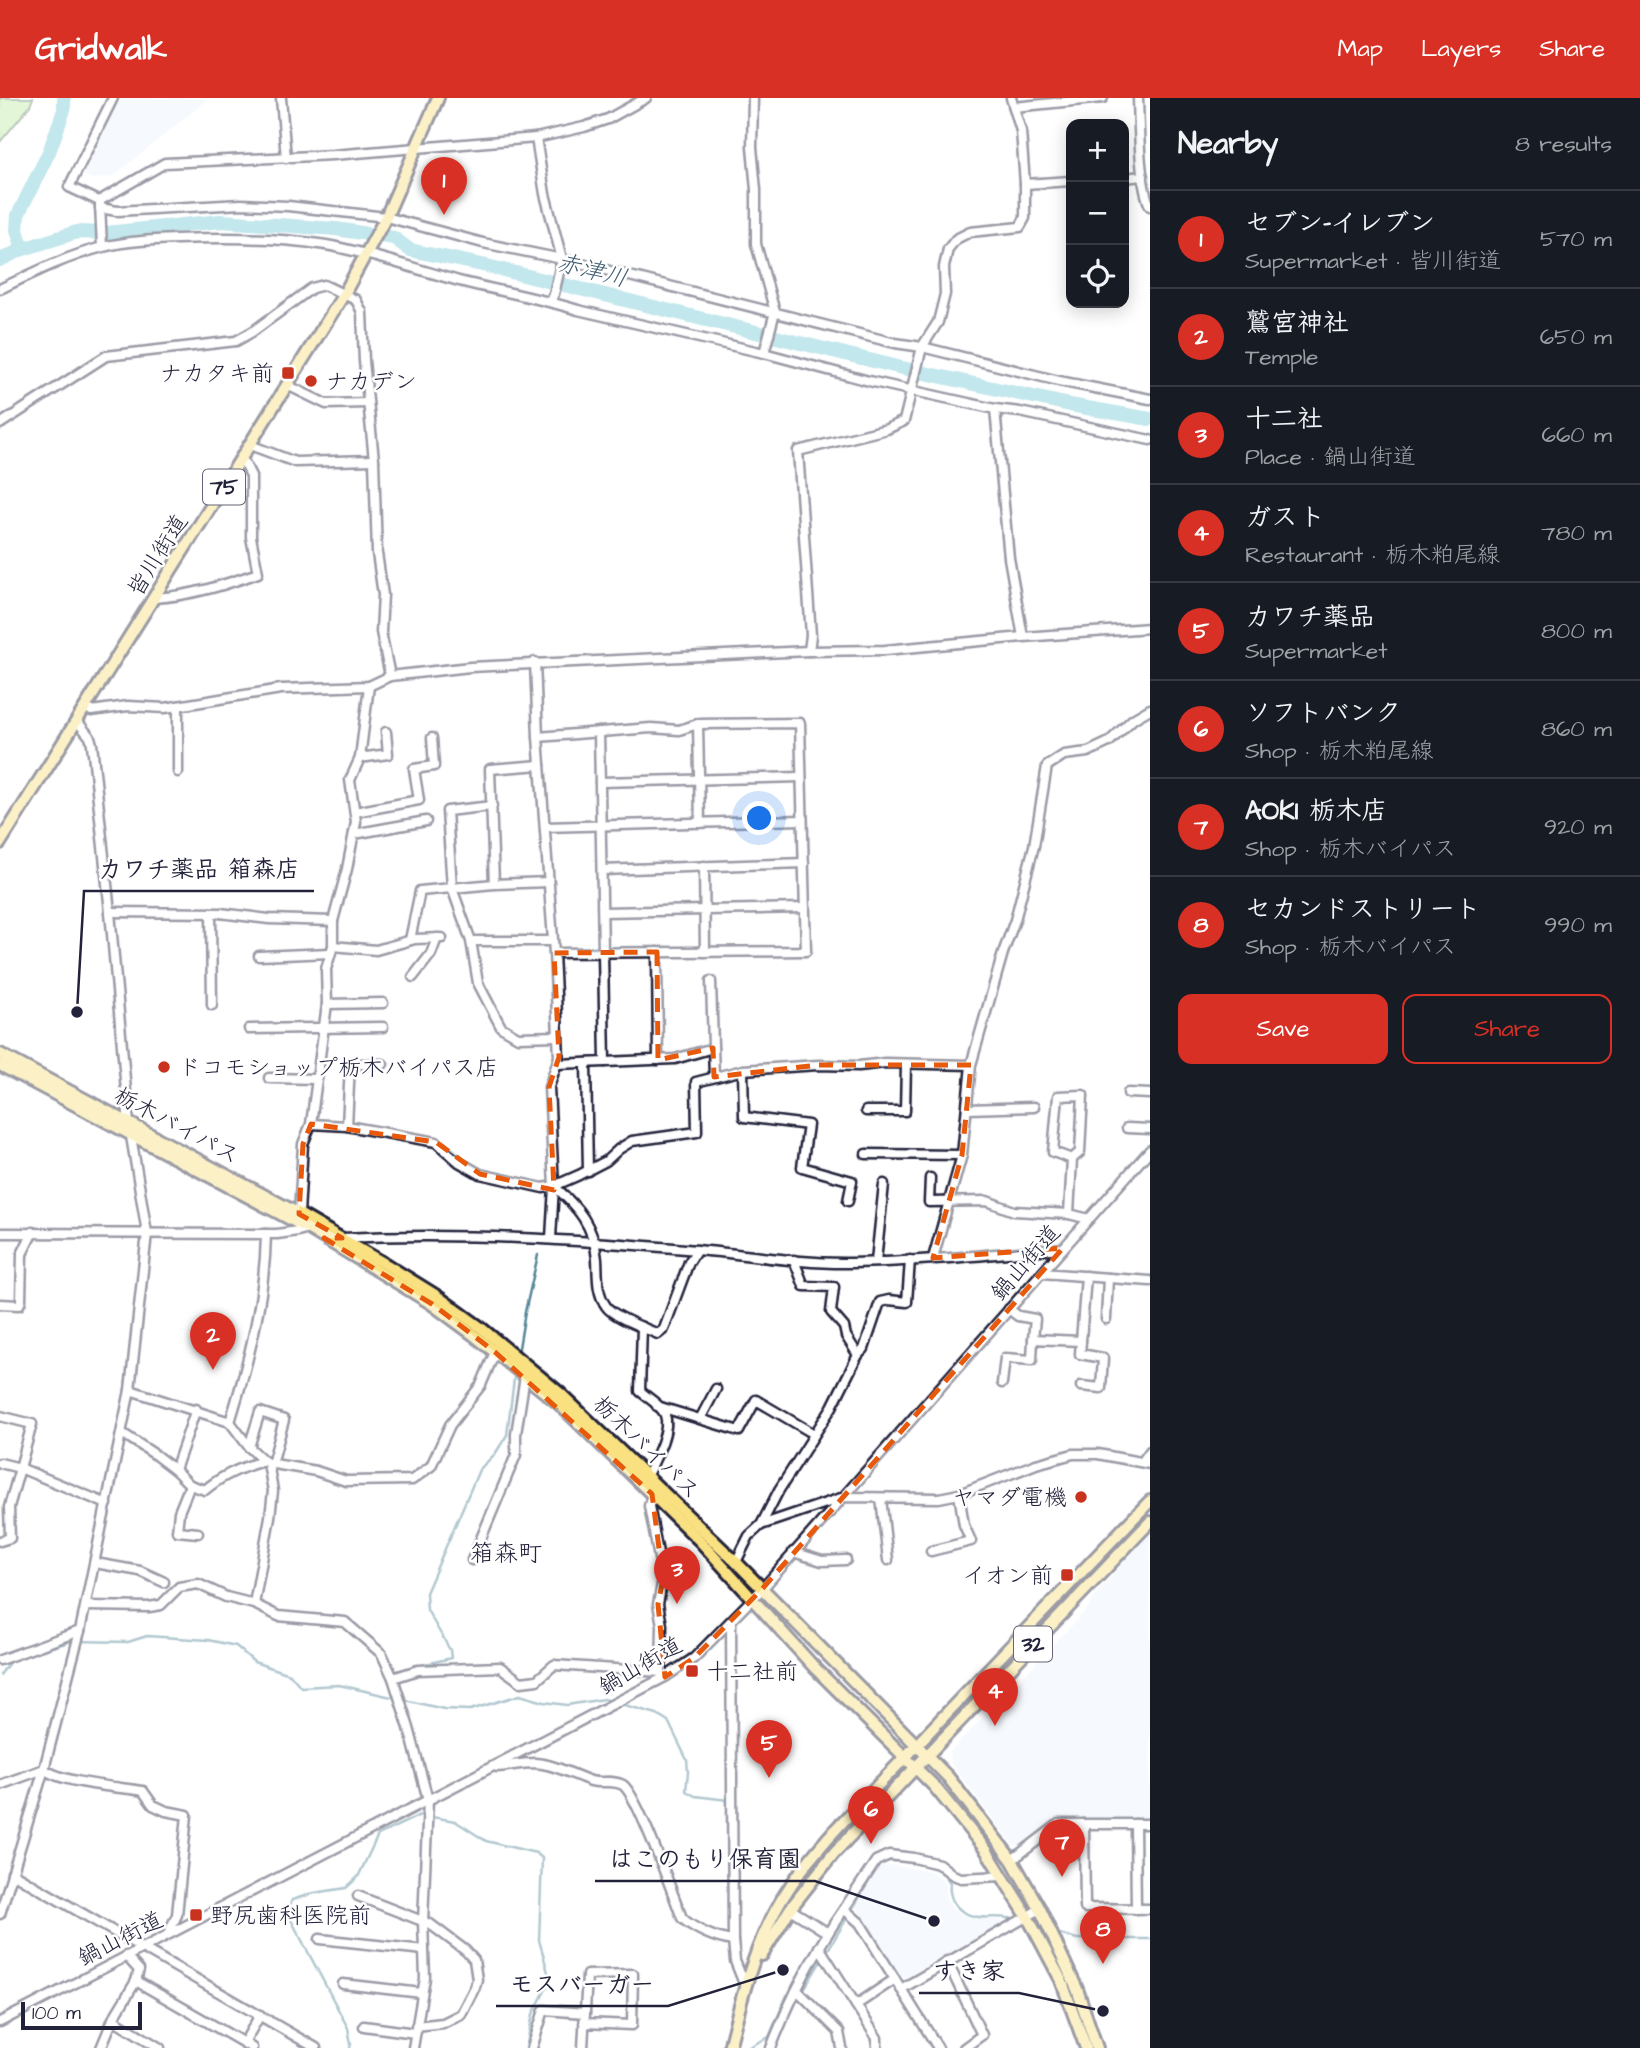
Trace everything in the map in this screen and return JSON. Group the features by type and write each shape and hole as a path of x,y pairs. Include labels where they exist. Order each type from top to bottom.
{"main road":[{"name":"75","path":"367,253 418,147 438,98"},
{"name":"皆川街道","path":"0,843 242,458 367,253"},
{"name":"栃木バイパス","path":"0,1054 130,1130 312,1226 342,1238 437,1296 561,1394 736,1562 948,1777 1012,1860 1040,1909 1077,1989 1097,2048"},
{"name":"栃木バイパス","path":"0,1065 299,1214 324,1238 432,1304 577,1420 700,1541 814,1667 934,1786 986,1850 1027,1916 1061,1980 1086,2048"},
{"name":"32","path":"729,2048 755,1955 781,1900 795,1879 824,1843 1150,1501"},
{"name":"32","path":"745,1986 790,1909 834,1853 1150,1522"}],"street":[{"path":"113,98 69,187 100,209 117,211 241,204 288,206 384,219 562,261 774,316 1150,399"},
{"path":"281,98 286,158"},
{"path":"100,209 165,163 286,158 536,138 608,119 646,98"},
{"path":"753,98 756,243 774,316 764,353"},
{"path":"809,651 811,635 798,451 887,429 904,421 922,347 938,322 945,294 944,267 948,249 956,239 970,232 1020,227 1026,219 1021,131 1013,103 1103,98"},
{"path":"1138,98 1143,176 1146,199 1150,206"},
{"path":"536,138 545,194 562,261 552,298"},
{"path":"1129,177 1143,176"},
{"path":"1026,184 1066,181"},
{"path":"100,209 102,246"},
{"path":"0,289 38,270 102,246 155,240 290,240 367,253 458,280 552,298 578,310 764,353 869,381 1150,440"},
{"path":"0,424 106,356 236,341 312,288 324,285 356,300 362,312 374,460 377,553 383,595 381,632 390,676"},
{"path":"288,384 326,404 368,404"},
{"path":"995,409 1009,558 1023,637"},
{"path":"250,445 295,462 374,460"},
{"path":"154,598 215,588 258,573 251,537 251,476 242,458"},
{"path":"86,707 90,711 128,706 165,708 281,689 369,686 390,676 535,662 885,650 1150,628"},
{"path":"535,662 559,1057 549,1087 554,1186 551,1238"},
{"path":"299,1214 300,1165 303,1143 311,1124 327,1004 326,969 332,949 333,921 356,822 351,780 360,758 369,686"},
{"path":"178,706 178,772"},
{"path":"933,1258 962,1155 971,1065 1034,846 1046,766 1064,755 1088,752 1106,744 1133,719 1150,709"},
{"path":"0,1914 4,1886 12,1873 44,1769 86,1606 130,1390 147,1233 130,1130 92,744 90,737 77,721"},
{"path":"538,737 651,729 679,730 698,724 800,723 806,951 554,953"},
{"path":"698,724 700,823"},
{"path":"360,758 388,754 386,732"},
{"path":"599,732 605,1062"},
{"path":"355,812 419,800 414,769 434,766 432,738"},
{"path":"494,884 490,769 540,765"},
{"path":"600,782 802,778"},
{"path":"492,806 447,811 452,888 471,941 478,983 501,1027 518,1037 558,1036"},
{"path":"545,827 803,820"},
{"path":"354,834 426,821"},
{"path":"602,870 804,863"},
{"path":"704,866 705,952"},
{"path":"410,940 420,891 549,882"},
{"path":"603,912 805,908"},
{"path":"110,912 211,913 269,919 333,921"},
{"path":"211,913 212,1005"},
{"path":"259,956 332,949 376,950 410,940 439,938 431,954 413,977"},
{"path":"471,941 553,940"},
{"path":"657,952 657,1060"},
{"path":"711,981 715,1077"},
{"path":"327,1004 383,1003"},
{"path":"249,1029 383,1027"},
{"path":"557,1064 675,1059 713,1048"},
{"path":"347,1126 350,1063 383,1063"},
{"path":"586,1063 588,1171"},
{"path":"866,1111 905,1111 906,1064"},
{"path":"311,1124 347,1126 436,1142 459,1162 480,1174 543,1188 588,1171 632,1141 697,1132 696,1082 743,1070 818,1065 971,1065"},
{"path":"743,1070 744,1117 808,1125 802,1167 852,1181 849,1201"},
{"path":"270,1078 317,1079"},
{"path":"1128,1094 1150,1094"},
{"path":"1069,1214 1072,1159 1080,1152 1083,1095 1058,1096 1054,1152 1072,1159"},
{"path":"967,1109 1034,1107"},
{"path":"1127,1128 1150,1129"},
{"name":"鍋山街道","path":"0,2022 491,1768 694,1658 762,1589 1150,1150"},
{"path":"866,1154 962,1155"},
{"path":"930,1178 929,1202 987,1201 1014,1212 1069,1214 1089,1219"},
{"path":"876,1261 884,1184"},
{"path":"554,1186 579,1209 594,1243 598,1289 608,1309 642,1327 658,1334 664,1329 689,1262 697,1250"},
{"path":"0,1233 266,1234 287,1233 312,1226"},
{"path":"0,1304 19,1305 21,1301 22,1254 33,1232"},
{"path":"230,1422 245,1373 259,1308 266,1234"},
{"path":"324,1238 551,1238 850,1263 1063,1248"},
{"path":"794,1260 804,1286 834,1287 831,1312 844,1327 846,1336 858,1355"},
{"path":"736,1562 749,1536 761,1525 779,1490 832,1407 858,1355 864,1349 880,1302 907,1302 909,1260"},
{"path":"1042,1273 1150,1281"},
{"path":"1081,1385 1101,1388 1103,1358 1080,1353 1086,1276"},
{"path":"1106,1319 1108,1278"},
{"path":"1002,1383 1005,1358 1032,1360 1035,1319 1018,1316 1009,1309"},
{"path":"642,1327 640,1391 664,1412 666,1427 647,1475"},
{"path":"1033,1339 1081,1341"},
{"path":"122,1433 175,1470 190,1486 205,1490 217,1479 233,1471 268,1463 316,1471 346,1481 412,1480 431,1466 450,1425 481,1385 495,1352"},
{"path":"471,1560 516,1455 516,1434 525,1376"},
{"path":"700,1419 716,1389"},
{"path":"130,1390 230,1422 249,1447 268,1463"},
{"path":"657,1406 739,1431 756,1400 814,1434"},
{"path":"175,1470 196,1409"},
{"path":"249,1447 260,1412 284,1420 268,1463 273,1491 254,1604"},
{"path":"0,1416 32,1424 20,1468 5,1505 10,1538 0,1541"},
{"path":"761,1525 844,1497 939,1498 959,1494 1036,1464 1073,1454 1098,1454 1146,1463 1150,1451"},
{"path":"0,1463 20,1468 107,1504"},
{"path":"190,1486 180,1512 177,1531 198,1534"},
{"path":"393,1678 418,1670 500,1667 521,1682 537,1680 554,1665 663,1674 663,1625 658,1604 663,1578 649,1506 652,1494"},
{"path":"931,1551 971,1541 964,1525 959,1494"},
{"path":"881,1498 888,1560"},
{"path":"793,1552 822,1560 846,1560"},
{"path":"95,1563 140,1571 164,1582"},
{"path":"86,1606 161,1605 179,1587 198,1584 226,1597 254,1604 278,1616 345,1622 382,1654 393,1678 409,1728 428,1800 423,1922 425,1978 413,2048"},
{"path":"731,1621 733,1941 735,1961 745,1986"},
{"path":"0,1660 80,1631"},
{"path":"491,1768 536,1763 594,1782 611,1782 623,1786 632,1797 663,1866 682,1918 721,1940 733,1941"},
{"path":"0,1784 44,1769"},
{"path":"44,1769 51,1774 143,1791 153,1805 187,1815 177,1915 168,1934"},
{"path":"1012,1860 1059,1824 1150,1824"},
{"path":"1084,1824 1085,1908 1150,1909"},
{"path":"1135,1824 1136,1909"},
{"path":"771,2048 819,1947 876,1861 889,1855 915,1858 939,1864 961,1878 1002,1876"},
{"path":"12,1873 316,2048"},
{"path":"358,1896 430,1924 474,1960 477,1979 461,2014 443,2023 416,2029 364,2026"},
{"path":"790,1909 828,1933"},
{"path":"845,1909 860,1923 938,2048"},
{"path":"901,1989 1040,1909"},
{"path":"320,1939 424,1950"},
{"path":"819,1947 877,2038 877,2048"},
{"path":"101,2048 113,2019 136,1981 139,1970 126,1956"},
{"path":"947,1961 982,2035 964,2048"},
{"path":"583,2048 584,2023 587,1975 633,1974 632,2025 584,2023"},
{"path":"856,2005 895,1979"},
{"path":"136,1981 252,2048"},
{"path":"343,1984 422,1993"},
{"path":"797,1990 839,2032 842,2048"},
{"path":"533,2048 544,2010 585,2013"},
{"path":"244,2043 260,2015"},
{"path":"113,2019 160,2048"}],"highlighted area":[{"path":"657,952 658,1060 713,1048 714,1077 818,1065 971,1065 962,1155 933,1258 1063,1248 762,1589 694,1658 665,1677 658,1604 663,1579 652,1494 495,1352 432,1304 324,1238 342,1238 299,1214 303,1144 311,1124 436,1142 480,1174 554,1190 549,1087 559,1057 554,953"}],"shaded area":[{"path":"121,98 209,98 114,176 94,179 83,175"},
{"path":"1150,1534 1150,1820 1057,1820 1022,1846 1013,1845 951,1763 950,1752 1084,1613 1101,1588"},
{"path":"888,1865 929,1871 941,1878 946,1886 945,1896 952,1909 969,1918 1001,1920 1003,1923 905,1978 900,1977 856,1906 880,1867"}],"green space":[{"path":"0,98 33,98 30,106 0,142"}],"waterway":[{"path":"23,249 17,230 18,215 49,152 64,110 64,98"},
{"name":"赤津川","path":"0,260 23,249 77,232 106,233 221,221 336,229 394,238 410,250 487,266 902,368 1070,405 1150,419"},
{"path":"518,1354 538,1255"},
{"path":"406,1701 396,1671 451,1658 450,1650 427,1610 426,1593 479,1470 495,1454 507,1435 515,1371"},
{"path":"0,1675 11,1660 72,1641 128,1642 147,1636 208,1640 236,1646 254,1662 290,1674 301,1687 339,1685 444,1709 470,1710 520,1695 567,1705 604,1699 614,1702"},
{"path":"621,1704 657,1714 668,1721 687,1760 686,1791 695,1796 728,1800"},
{"path":"350,2048 348,2028 287,1912 292,1900 346,1888 358,1877 378,1835 420,1815 455,1821 486,1841 536,1853 542,1858 539,1940 549,1976 548,1985 533,2014 526,2048"},
{"path":"885,1861 916,1863 937,1870 950,1883 950,1894 955,1904 967,1914 1017,1920"},
{"path":"826,1953 880,1863"},
{"path":"1056,1933 1077,1939 1150,1939"},
{"path":"800,1990 804,1989 822,1959"},
{"path":"747,2048 769,2037 787,1995 791,1994"}],"place":[{"name":"セブン-イレブン","path":"444,215"},
{"name":"ナカタキ前","path":"288,373"},
{"name":"ナカデン","path":"311,381"},
{"name":"カワチ薬品 箱森店","path":"77,1012"},
{"name":"ドコモショップ栃木バイパス店","path":"164,1067"},
{"name":"鷲宮神社","path":"213,1370"},
{"name":"ヤマダ電機","path":"1081,1497"},
{"name":"イオン前","path":"1067,1575"},
{"name":"十二社","path":"677,1604"},
{"name":"十二社前","path":"692,1671"},
{"name":"ガスト","path":"995,1726"},
{"name":"カワチ薬品","path":"769,1778"},
{"name":"ソフトバンク","path":"871,1844"},
{"name":"AOKI 栃木店","path":"1062,1877"},
{"name":"野尻歯科医院前","path":"196,1915"},
{"name":"はこのもり保育園","path":"934,1921"},
{"name":"セカンドストリート","path":"1103,1964"},
{"name":"モスバーガー","path":"783,1970"},
{"name":"すき家","path":"1103,2011"}],"district":[{"name":"箱森町","path":"506,1553"}]}
